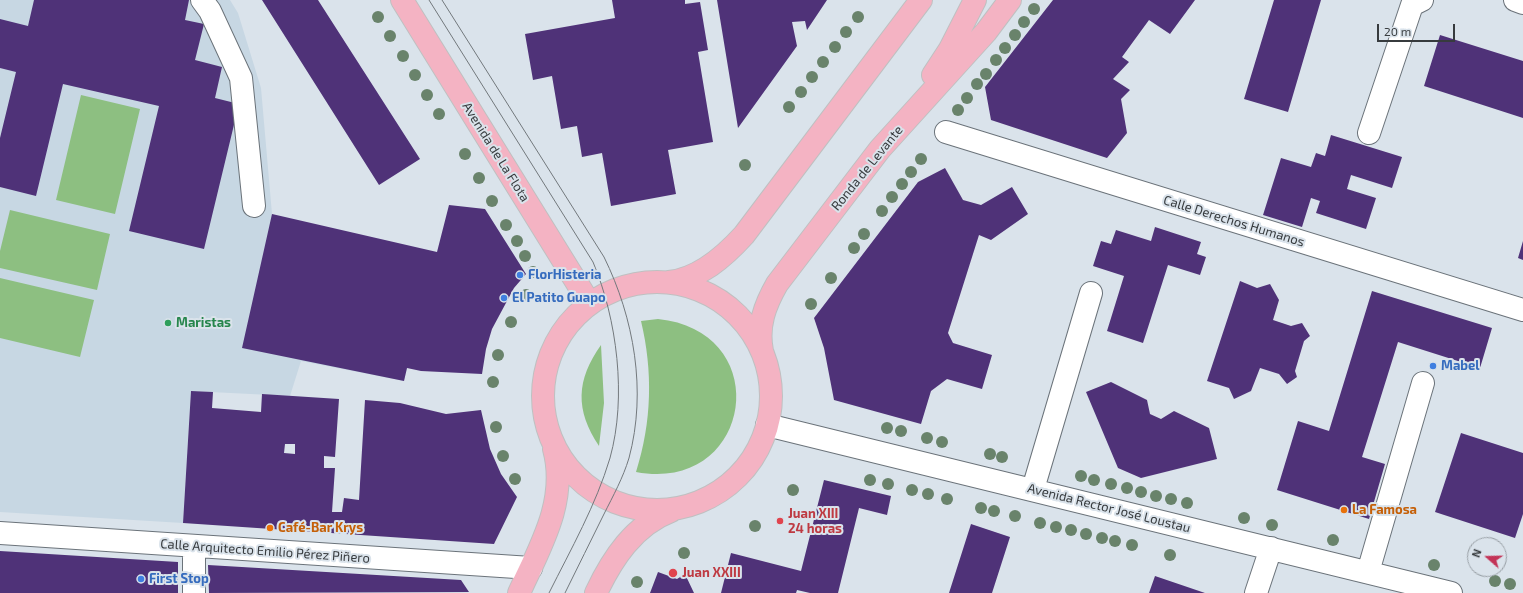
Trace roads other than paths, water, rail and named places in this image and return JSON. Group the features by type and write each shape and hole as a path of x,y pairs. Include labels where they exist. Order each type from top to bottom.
{"main road":[{"name":"Avenida de La Flota","path":"402,0 590,304"},
{"path":"519,593 549,529 555,509 558,478 557,465 544,414 543,399 547,366 552,350 565,330 578,314 590,304 605,295 631,285 675,281 699,273 720,258 744,235 921,0"},
{"path":"880,149 923,90 946,55 975,0"},
{"name":"Ronda de Levante","path":"762,354 760,322 770,295 880,149 986,32 1010,0"},
{"path":"596,593 614,558 624,545 656,518 677,508 703,500 715,494 738,476 756,451 766,425 770,395 767,368 755,339 740,319 720,302 694,288 663,282"},
{"path":"551,440 565,464 575,475 597,493 616,503 633,508 650,510 677,508"}],"street":[{"path":"202,0 210,11 240,78 254,206"},
{"path":"1369,133 1412,5 1422,0"},
{"path":"1515,0 1523,3"},
{"name":"Calle Derechos Humanos","path":"946,132 1523,310"},
{"path":"1033,490 1091,293"},
{"path":"1368,572 1423,383"},
{"name":"Avenida Rector José Loustau","path":"766,425 1451,593"},
{"name":"Calle Arquitecto Emilio Pérez Piñero","path":"0,533 194,547 531,568"},
{"path":"194,547 194,593"},
{"path":"1256,593 1271,548"}],"tram line":[{"path":"429,0 593,262 608,308 617,358 618,410 615,434 610,458 598,493 549,593"},
{"path":"442,0 604,257 623,305 630,330 637,381 637,407 629,458 618,487 565,593"}],"place":[{"name":"FlorHisteria","path":"520,275"},
{"name":"El Patito Guapo","path":"504,298"},
{"name":"Maristas","path":"168,323"},
{"name":"Mabel","path":"1433,366"},
{"name":"La Famosa","path":"1344,510"},
{"name":"Juan XIII 24 horas","path":"780,521"},
{"name":"Café-Bar Krys","path":"270,528"},
{"name":"Juan XXIII","path":"673,573"},
{"name":"First Stop","path":"141,579"}]}
